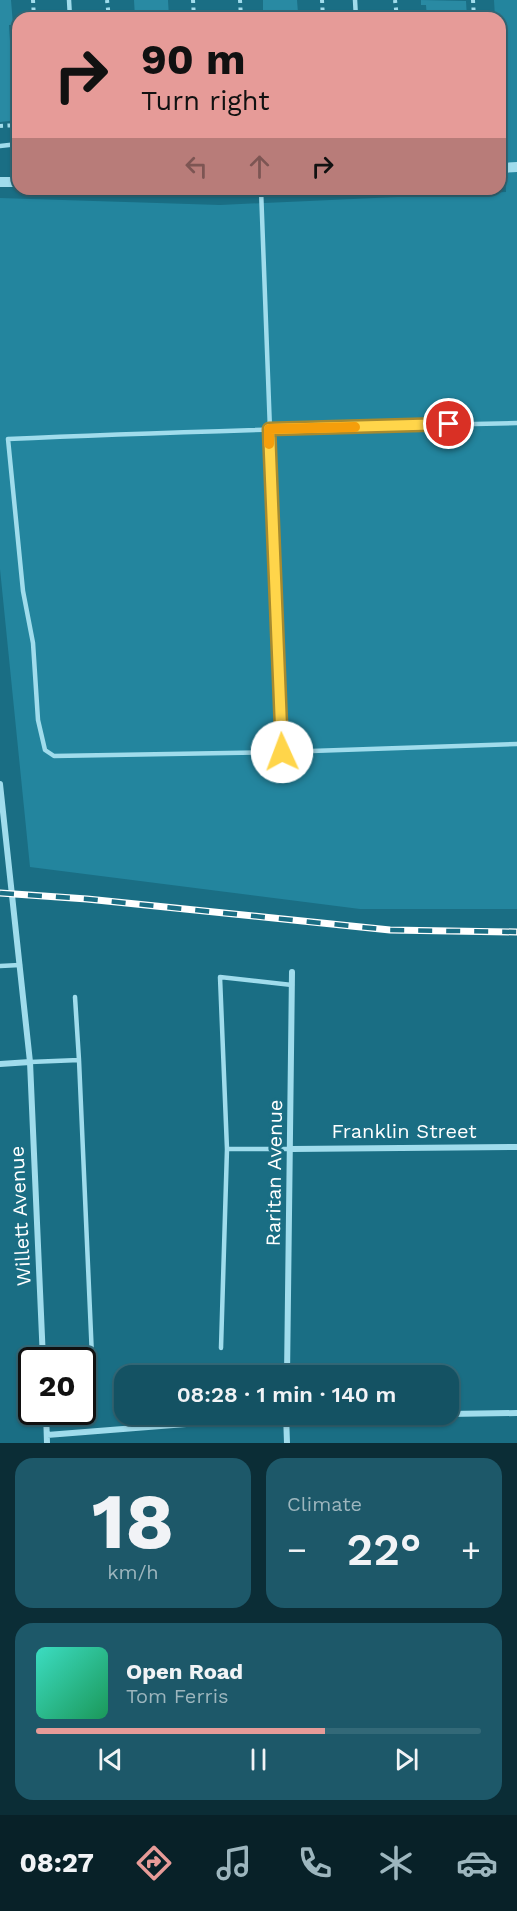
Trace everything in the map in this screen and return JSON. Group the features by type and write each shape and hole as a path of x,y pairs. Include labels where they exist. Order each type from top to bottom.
{"street":[{"name":"Willett Avenue","path":"0,784 2,823 30,1062 42,1347"},
{"name":"Raritan Avenue","path":"287,1365 292,1149 292,972"},
{"path":"0,1064 30,1062"},
{"name":"Franklin Street","path":"292,1149 517,1147"},
{"path":"459,1414 517,1413"},
{"path":"47,1425 47,1443"},
{"path":"47,1435 166,1425"},
{"path":"286,1425 287,1443"}],"lane":[{"path":"261,195 282,752"},
{"path":"517,423 269,429 8,440 23,591 33,643 38,720 45,750 54,756 282,752 517,744"},
{"path":"0,966 20,965"},
{"path":"221,1348 227,1149 220,977 292,985"},
{"path":"75,997 92,1347"},
{"path":"30,1062 79,1060"},
{"path":"227,1149 292,1149"}],"shaded area":[{"path":"494,0 517,0 517,909 360,909 30,867 0,569 0,198 220,205 440,195 506,195 506,12 495,12"}],"building":[{"path":"0,0 11,0 12,25 9,25 12,121 0,122"},
{"path":"134,0 168,0 169,12 135,12"},
{"path":"263,0 297,0 298,12 263,12"},
{"path":"421,0 466,1 467,12 427,12 426,5 421,5"}],"railway":[{"path":"0,893 87,899 390,930 517,932"}],"slow traffic":[{"path":"269,444 269,429 355,427"}],"route":[{"path":"282,752 269,429 449,424"}]}
